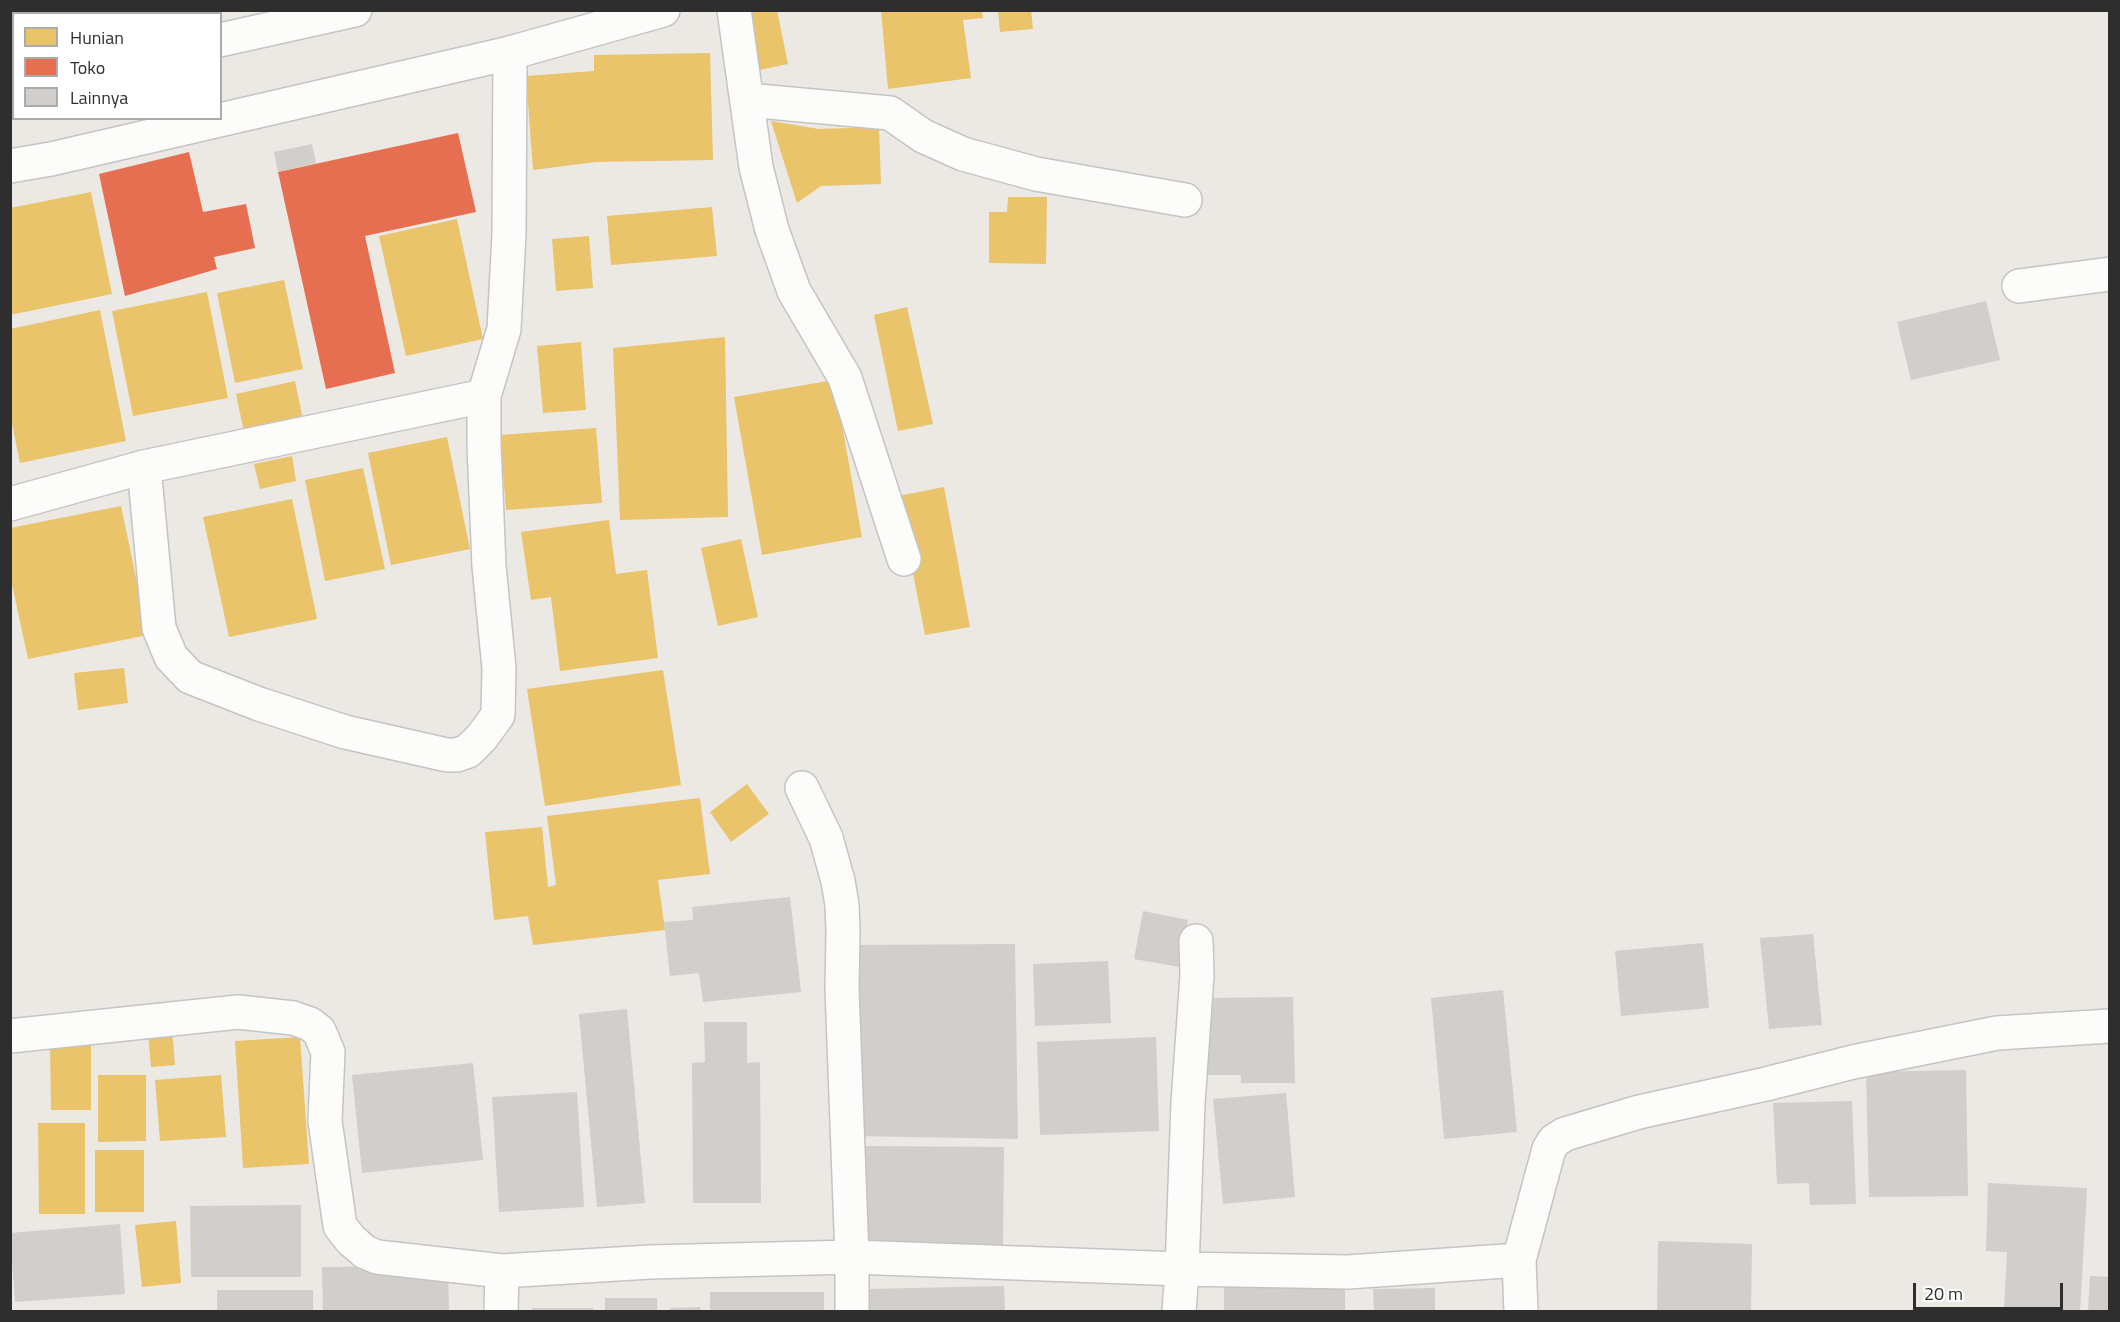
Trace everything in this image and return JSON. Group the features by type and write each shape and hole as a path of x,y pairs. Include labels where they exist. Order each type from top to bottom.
{"street":[{"path":"222,40 355,10"},
{"path":"222,120 510,53 663,10"},
{"path":"734,10 756,167 772,230 794,291 845,378 904,559"},
{"path":"144,467 159,628 171,657 190,677 259,704 345,732 447,755 457,755 468,751 498,715 499,668 489,566 484,396 504,329 509,234 510,53"},
{"path":"747,100 890,113 923,136 963,154 1036,174 1185,200"},
{"path":"10,166 51,159 220,120"},
{"path":"2019,286 2109,274"},
{"path":"10,504 144,467 484,396"},
{"path":"802,788 825,838 838,881 842,905 842,989 852,1311"},
{"path":"1179,1311 1188,1103 1197,975 1196,940"},
{"path":"10,1036 238,1012 293,1017 310,1024 319,1031 328,1052 325,1121 340,1226 365,1252 377,1257 502,1272 650,1262 852,1257 1182,1269 1348,1272 1519,1260"},
{"path":"1521,1311 1519,1260 1549,1149 1554,1141 1565,1134 1639,1112 1853,1062 1997,1033 2109,1026"},
{"path":"501,1311 502,1272"}],"building: Hunian":[{"path":"756,10 777,10 788,64 750,72 739,14"},
{"path":"881,10 982,10 983,18 963,20 971,78 888,89"},
{"path":"998,10 1031,10 1033,29 1000,32"},
{"path":"710,53 713,160 596,162 533,170 526,76 594,71 594,55"},
{"path":"771,121 819,129 879,127 881,184 821,186 797,203"},
{"path":"91,192 112,294 10,315 10,208"},
{"path":"1008,197 1047,197 1046,264 989,263 989,212 1007,212"},
{"path":"712,207 717,256 611,265 607,216"},
{"path":"457,219 483,339 406,356 379,236"},
{"path":"589,236 593,288 556,291 552,239"},
{"path":"284,280 303,369 235,383 217,293"},
{"path":"207,292 228,398 133,416 112,311"},
{"path":"907,307 933,424 898,431 874,315"},
{"path":"100,310 126,441 20,463 10,414 10,329"},
{"path":"725,337 728,517 620,520 613,348"},
{"path":"581,342 586,410 543,413 537,346"},
{"path":"834,380 862,537 762,555 734,397"},
{"path":"295,381 303,420 244,432 236,394"},
{"path":"596,428 602,503 506,510 500,435"},
{"path":"447,437 470,549 391,565 368,453"},
{"path":"292,456 296,481 260,489 254,464"},
{"path":"363,468 385,569 325,581 305,480"},
{"path":"944,487 970,627 925,635 898,496"},
{"path":"292,499 317,619 229,637 203,517"},
{"path":"121,506 148,635 28,659 10,575 10,528"},
{"path":"609,520 616,574 647,570 658,658 560,671 551,597 531,600 521,532"},
{"path":"741,539 758,617 718,626 701,548"},
{"path":"124,668 128,703 78,710 74,673"},
{"path":"663,670 681,785 545,806 527,689"},
{"path":"747,784 769,814 731,842 710,812"},
{"path":"700,798 710,874 658,880 665,930 533,945 528,916 494,920 485,832 542,827 548,887 556,885 547,816"},
{"path":"172,1030 175,1065 151,1067 148,1032"},
{"path":"300,1037 309,1164 243,1168 235,1041"},
{"path":"50,1045 91,1045 91,1110 51,1110"},
{"path":"98,1075 146,1075 146,1141 98,1142"},
{"path":"221,1075 226,1137 160,1141 155,1080"},
{"path":"38,1123 85,1123 85,1214 39,1214"},
{"path":"95,1150 144,1150 144,1212 95,1212"},
{"path":"176,1221 181,1283 142,1287 135,1225"}],"building: Toko":[{"path":"458,133 476,212 365,236 395,373 326,389 278,172"},
{"path":"189,152 203,212 246,204 255,248 214,257 217,269 125,296 99,174"}],"building: Lainnya":[{"path":"312,144 316,163 278,172 274,152"},
{"path":"1986,301 2000,360 1911,380 1897,322"},
{"path":"790,897 801,992 703,1002 699,973 670,976 664,922 693,920 692,907"},
{"path":"1143,911 1188,920 1180,967 1134,959"},
{"path":"1813,934 1822,1025 1769,1029 1760,938"},
{"path":"1703,943 1709,1008 1621,1016 1615,951"},
{"path":"1015,944 1018,1139 856,1136 855,945"},
{"path":"1108,961 1111,1023 1035,1026 1033,964"},
{"path":"1503,990 1517,1132 1444,1139 1431,998"},
{"path":"1293,997 1295,1083 1241,1083 1241,1075 1207,1075 1206,998"},
{"path":"627,1009 645,1203 597,1207 579,1014"},
{"path":"704,1022 747,1022 747,1063 760,1062 761,1203 693,1203 692,1063 705,1062"},
{"path":"1156,1037 1159,1131 1040,1135 1037,1042"},
{"path":"473,1063 483,1160 362,1173 352,1075"},
{"path":"1966,1070 1968,1196 1869,1197 1866,1072"},
{"path":"577,1092 584,1207 499,1212 492,1097"},
{"path":"1286,1093 1295,1197 1223,1204 1213,1099"},
{"path":"1852,1101 1856,1204 1810,1205 1809,1183 1777,1184 1773,1103"},
{"path":"861,1146 1004,1147 1003,1246 860,1243"},
{"path":"1988,1183 2087,1188 2080,1312 2004,1308 2007,1252 1986,1251"},
{"path":"301,1205 301,1277 191,1277 190,1206"},
{"path":"120,1224 125,1294 15,1302 10,1233"},
{"path":"1658,1241 1752,1244 1751,1312 1657,1312"},
{"path":"448,1266 449,1312 323,1312 322,1267"},
{"path":"2090,1276 2110,1277 2110,1312 2088,1312"},
{"path":"1345,1283 1345,1312 1224,1312 1224,1284"},
{"path":"1004,1286 1005,1312 867,1312 867,1289"},
{"path":"1435,1288 1435,1312 1374,1312 1373,1289"},
{"path":"217,1290 313,1290 313,1312 217,1312"},
{"path":"710,1292 824,1292 824,1312 710,1312"},
{"path":"605,1298 657,1298 657,1312 605,1312"},
{"path":"700,1307 701,1312 670,1312 670,1308"},
{"path":"532,1308 593,1308 593,1312 532,1312"}]}
